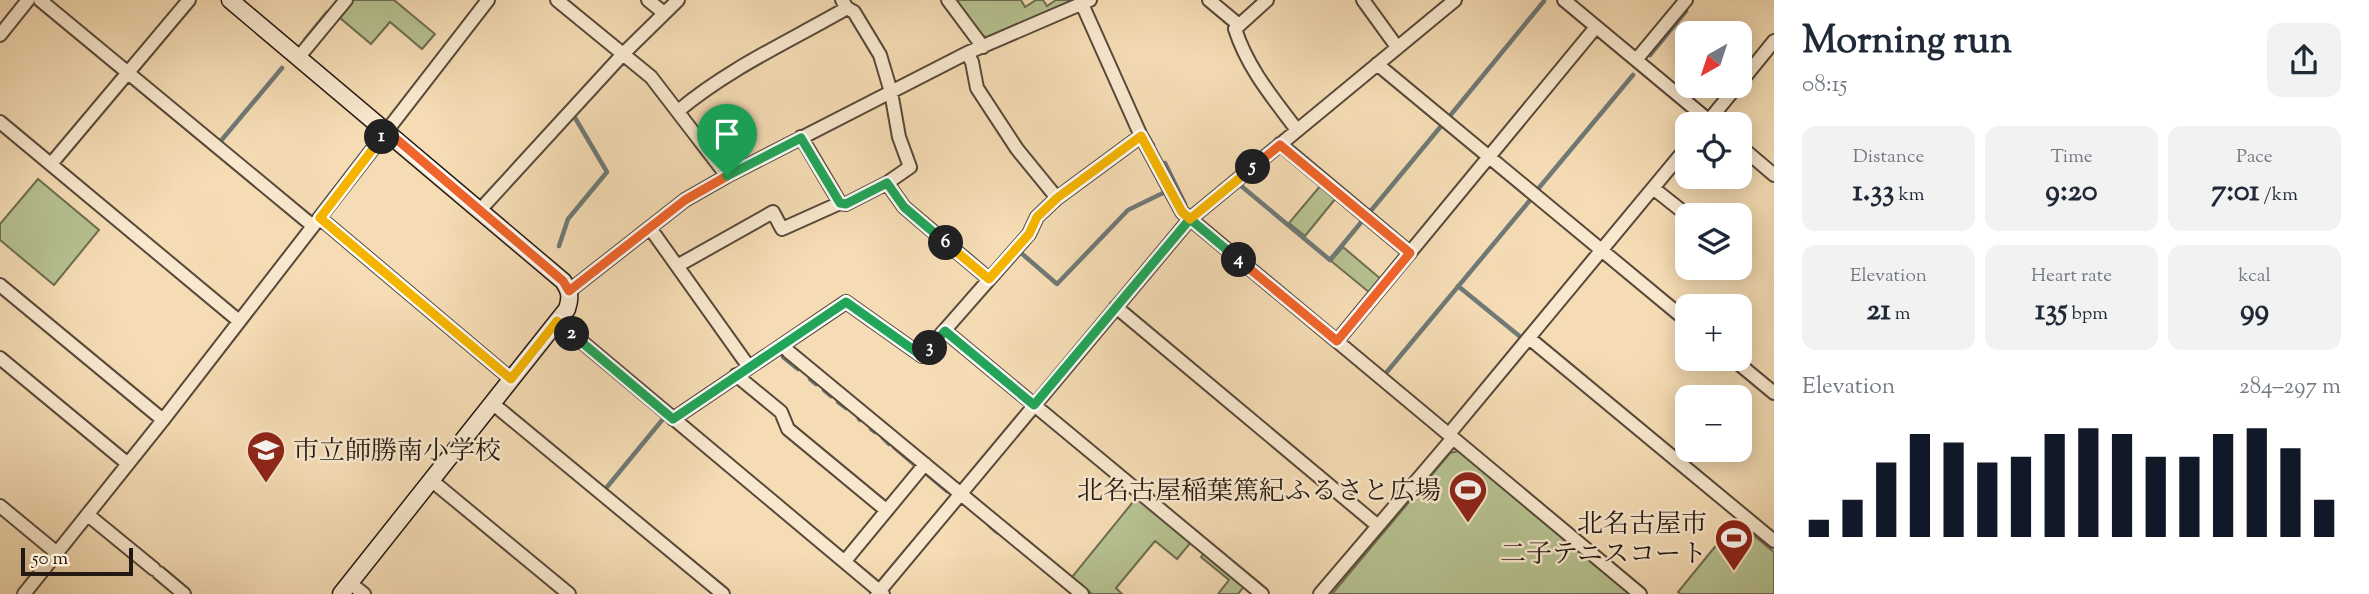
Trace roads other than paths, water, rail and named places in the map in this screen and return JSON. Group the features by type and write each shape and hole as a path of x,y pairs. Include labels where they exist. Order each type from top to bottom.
{"street":[{"path":"0,35 28,0"},
{"path":"40,0 511,379"},
{"path":"51,164 189,0"},
{"path":"230,0 563,281 569,291 567,309 346,588 363,594"},
{"path":"298,58 346,0"},
{"path":"24,594 163,420 488,0"},
{"path":"557,0 651,77 727,176"},
{"path":"648,0 664,13"},
{"path":"480,210 623,54 678,0"},
{"path":"948,0 983,47"},
{"path":"1209,0 1239,25"},
{"path":"1267,0 1235,29 1241,49 1255,75 1297,130"},
{"path":"1363,0 1397,47"},
{"path":"557,321 880,593 1190,219 1455,0"},
{"path":"1636,60 1686,0"},
{"path":"569,291 685,200 727,176 967,53 1086,2 1141,136 1182,212 1640,594"},
{"path":"1573,3 1596,27 1696,112"},
{"path":"677,266 773,212 782,229 840,203 846,204 887,183 910,167 899,136 891,92 880,55 854,12 844,4 702,90 678,111"},
{"path":"1337,341 1596,27"},
{"path":"1752,67 1774,41"},
{"path":"967,53 972,62 976,89 1017,149 1057,198"},
{"path":"1377,64 1675,311"},
{"path":"0,122 239,321"},
{"path":"673,419 846,302 922,356 1029,234 1037,217 1057,198 1141,136"},
{"path":"801,138 840,203"},
{"path":"1280,145 1410,253"},
{"path":"1752,156 1774,175"},
{"path":"1320,594 1675,161"},
{"path":"887,183 904,207 989,279"},
{"path":"1653,188 1675,205"},
{"path":"650,228 749,367"},
{"path":"0,285 163,420"},
{"path":"1116,307 1378,526"},
{"path":"945,331 1262,594"},
{"path":"1529,338 1774,541"},
{"path":"783,345 1082,594"},
{"path":"0,358 128,464"},
{"path":"1747,371 1774,393"},
{"path":"736,376 781,412 788,429 886,510"},
{"path":"492,403 723,594"},
{"path":"845,561 925,464"},
{"path":"431,480 569,594"},
{"path":"0,506 57,553"},
{"path":"88,514 184,594"}],"waterway":[{"path":"1449,117 1544,1"},
{"path":"1650,55 1686,11"},
{"path":"305,40 327,13"},
{"path":"218,141 220,142 282,68"},
{"path":"1538,189 1633,75"},
{"path":"559,246 568,219 607,172 574,116"},
{"path":"1369,213 1442,125"},
{"path":"1147,135 1153,145"},
{"path":"1165,163 1185,204"},
{"path":"1240,185 1330,260 1363,220"},
{"path":"1020,252 1057,284 1128,210 1165,192"},
{"path":"1386,373 1531,199"},
{"path":"1458,286 1523,339"},
{"path":"783,357 798,369"},
{"path":"810,379 816,384"},
{"path":"824,390 831,396"},
{"path":"838,402 846,408"},
{"path":"607,487 663,419"},
{"path":"871,429 875,432"},
{"path":"883,438 889,444"},
{"path":"894,447 915,465"},
{"path":"928,475 947,491"},
{"path":"990,526 997,532"}],"place":[{"name":"市立師勝南小学校","path":"266,484"},
{"name":"北名古屋稲葉篤紀ふるさと広場","path":"1468,524"},
{"name":"北名古屋市 二子テニスコート","path":"1734,572"}]}
